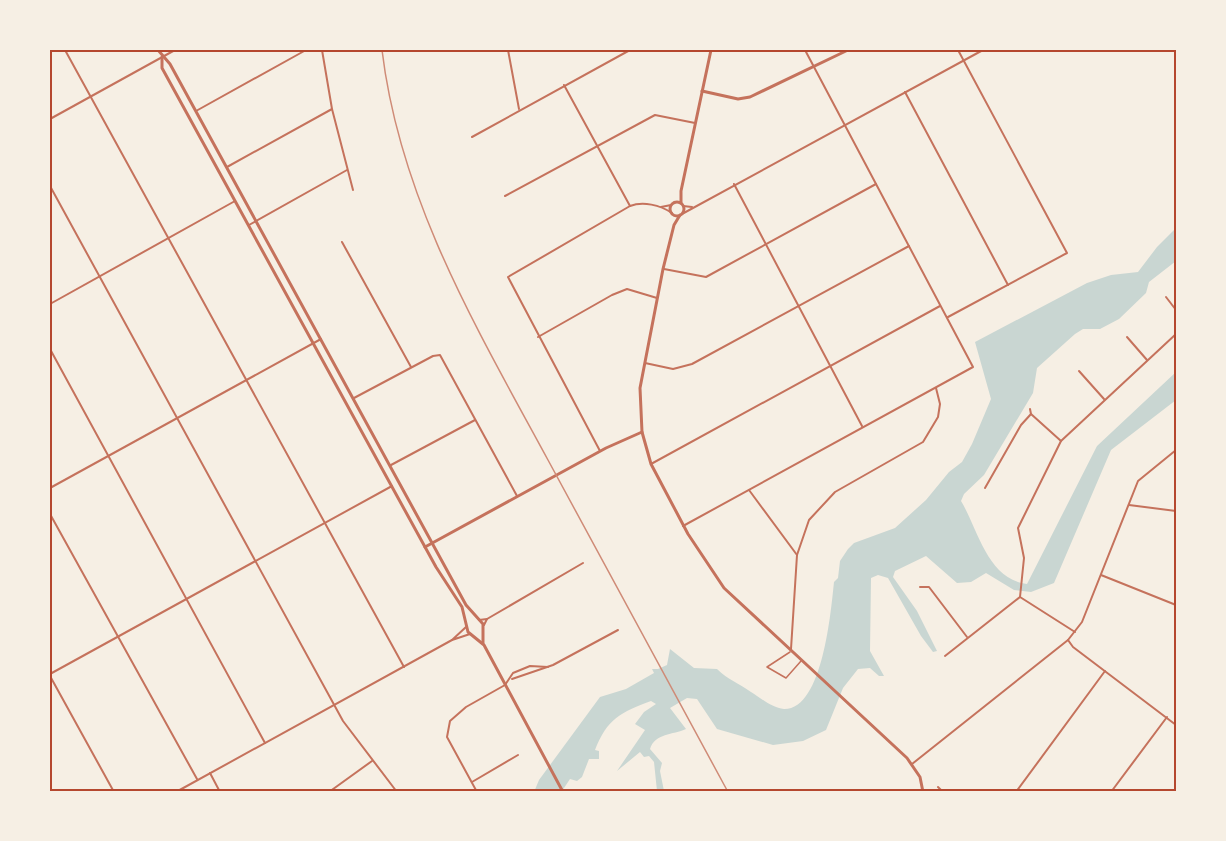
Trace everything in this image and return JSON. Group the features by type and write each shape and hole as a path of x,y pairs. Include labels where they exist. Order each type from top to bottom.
{"street":[{"path":"65,50 404,667"},
{"path":"158,50 170,64 466,605 478,619 484,645 563,792"},
{"path":"50,118 175,50"},
{"path":"196,111 306,50"},
{"path":"322,50 332,109 353,190"},
{"path":"508,50 519,110"},
{"path":"472,136 630,50"},
{"path":"681,214 681,191 711,50"},
{"path":"683,526 973,367 805,50"},
{"path":"702,91 738,99 750,97 848,50"},
{"path":"946,317 1067,253 958,50"},
{"path":"923,792 912,764 843,696 724,588 683,526 651,464 642,432 640,388 663,269 674,225 681,214 983,50"},
{"path":"162,57 162,68 425,547 462,607 466,626 471,634 484,645"},
{"path":"564,85 630,206"},
{"path":"905,92 1008,285"},
{"path":"227,167 332,109"},
{"path":"506,196 655,115 695,123"},
{"path":"249,225 347,170"},
{"path":"734,184 863,427"},
{"path":"663,269 705,277 876,184"},
{"path":"50,186 334,705 372,761 397,792"},
{"path":"674,225 673,204 681,191"},
{"path":"50,304 235,201"},
{"path":"600,451 508,278 630,206 639,203 661,207 672,214 681,214"},
{"path":"661,207 673,204 694,206"},
{"path":"342,242 411,368"},
{"path":"645,363 681,369 909,246"},
{"path":"538,337 612,295 627,290 657,298"},
{"path":"1166,297 1176,310"},
{"path":"651,464 940,306"},
{"path":"945,656 1020,597 1023,570 1018,528 1061,441 1176,334"},
{"path":"1127,337 1147,360"},
{"path":"50,488 321,339"},
{"path":"50,349 265,743"},
{"path":"354,398 433,356 440,355 517,496"},
{"path":"1079,371 1104,399"},
{"path":"791,651 797,555 808,520 827,499 923,442 938,417 940,404 936,388"},
{"path":"1030,409 1031,414 1061,441"},
{"path":"985,488 1021,425 1031,414"},
{"path":"391,465 475,420"},
{"path":"425,547 600,451 642,432"},
{"path":"912,764 1068,640 1075,632 1082,622 1138,481 1176,450"},
{"path":"114,792 50,675 392,486"},
{"path":"749,490 797,555"},
{"path":"1129,505 1176,511"},
{"path":"50,514 197,780"},
{"path":"452,640 470,620 487,619 583,563"},
{"path":"1101,575 1176,605"},
{"path":"920,587 929,587 968,637"},
{"path":"1020,597 1075,632"},
{"path":"176,792 452,640 482,629 487,619"},
{"path":"477,792 447,737 450,721 466,707 511,679 548,667 618,630"},
{"path":"1068,640 1073,647 1176,725"},
{"path":"511,679 513,673 521,669 548,667"},
{"path":"1016,792 1105,671"},
{"path":"1112,792 1167,717"},
{"path":"472,782 518,755"},
{"path":"328,792 372,761"},
{"path":"210,773 220,792"},
{"path":"938,788 943,792"}],"lane":[{"path":"791,651 767,667 786,678 802,660"}],"shaded area":[{"path":"1176,228 1176,261 1149,282 1146,293 1119,319 1100,329 1083,329 1075,334 1037,368 1033,393 984,475 964,494 961,501 993,563 1013,580 1027,584 1097,446 1176,372 1176,400 1111,450 1054,583 1031,592 1014,590 986,573 971,582 957,583 926,556 895,571 893,577 917,611 937,651 933,652 921,636 888,578 878,575 871,578 870,651 884,676 879,676 870,668 858,669 843,688 826,730 803,741 773,745 717,729 697,699 687,698 670,708 686,729 660,737 650,749 662,763 660,771 664,791 657,791 654,762 649,756 644,757 640,752 617,771 645,730 635,724 644,712 656,704 651,701 623,713 610,724 595,750 599,751 599,759 589,759 582,777 577,781 570,779 562,791 534,792 539,780 600,697 626,689 654,673 652,669 667,665 670,649 694,668 717,669 775,707 784,709 797,705 808,694 816,677 827,635 834,582 838,578 840,561 848,549 854,543 895,528 926,500 949,472 962,462 972,444 991,399 975,342 1087,283 1111,275 1138,272 1157,247"}],"railway":[{"path":"382,50 391,105 406,159 445,262 495,362 728,792"}]}
